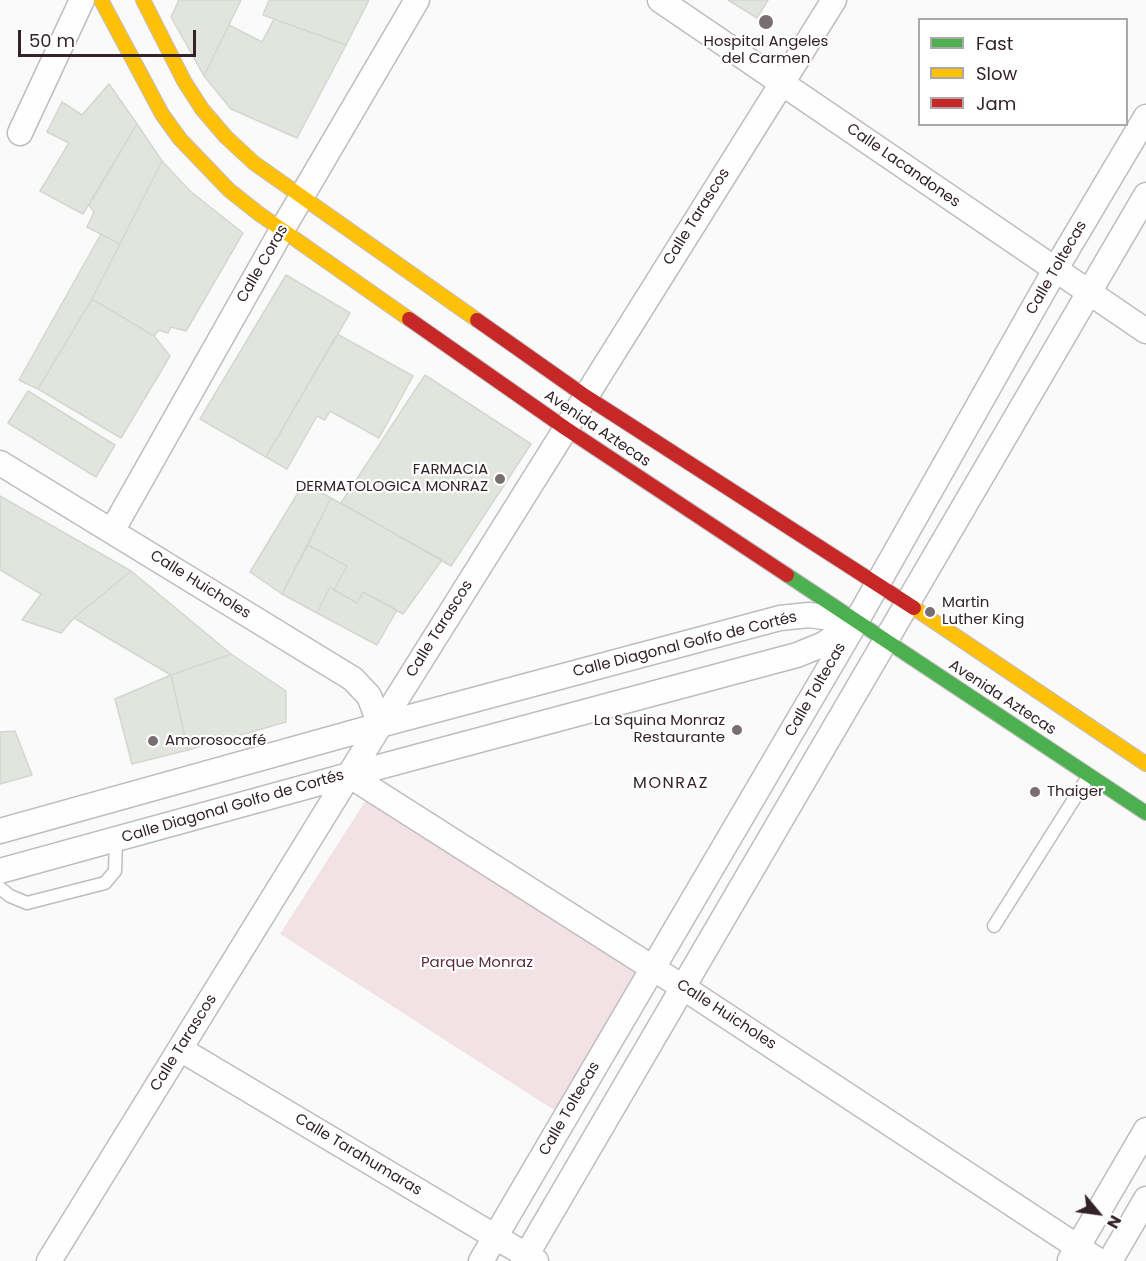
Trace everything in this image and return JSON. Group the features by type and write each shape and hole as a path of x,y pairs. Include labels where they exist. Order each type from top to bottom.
{"street":[{"path":"20,133 82,0"},
{"name":"Avenida Aztecas","path":"101,0 162,114 180,139 229,190 282,230 565,428 1146,813"},
{"name":"Avenida Aztecas","path":"143,0 184,81 202,109 226,138 254,163 585,396 906,603 1146,764"},
{"name":"Calle Coras","path":"112,531 282,230 417,0"},
{"name":"Calle Lacandones","path":"660,0 1146,331"},
{"name":"Calle Tarascos","path":"50,1261 380,725 834,0"},
{"name":"Calle Toltecas","path":"481,1261 856,622 1055,270 1146,117"},
{"path":"529,1259 906,603 1146,195"},
{"name":"Calle Huicholes","path":"0,463 352,679 369,696 380,725"},
{"name":"Calle Diagonal Golfo de Cortés","path":"0,831 380,725 780,618 809,615 856,622"},
{"name":"Calle Diagonal Golfo de Cortés","path":"0,871 797,655 824,644 856,622"},
{"name":"Calle Huicholes","path":"349,775 684,987 1073,1254 1099,1261"},
{"name":"Calle Tarahumaras","path":"180,1049 529,1259"},
{"path":"1073,1254 1146,1130"},
{"path":"1110,1261 1146,1199"}],"lane":[{"path":"994,926 1089,776"},
{"path":"0,888 10,896 27,903 105,883 115,871 116,839"}],"green space":[{"name":"Parque Monraz","path":"368,797 642,973 554,1110 280,934"}],"building":[{"path":"179,0 241,0 204,76 171,17"},
{"path":"269,0 369,0 346,45 263,15"},
{"path":"728,0 768,0 757,18"},
{"path":"274,19 346,45 297,138 231,109 204,76 229,25 262,42"},
{"path":"109,84 137,124 83,214 40,191 69,143 47,132 62,102 82,115"},
{"path":"137,124 162,161 120,244 87,227 94,212 89,205"},
{"path":"162,161 190,191 243,233 186,331 171,327 168,333 159,330 154,336 92,299"},
{"path":"101,234 120,244 92,299 38,389 19,380"},
{"path":"286,275 350,313 266,457 200,419"},
{"path":"92,299 154,336 170,356 121,438 38,389"},
{"path":"337,334 413,376 379,438 330,411 325,420 317,416 287,469 266,457"},
{"path":"425,375 531,444 451,566 341,503"},
{"path":"28,391 115,445 96,477 8,423"},
{"path":"304,483 331,498 282,594 250,572"},
{"path":"0,496 131,571 74,618 61,633 22,620 41,594 0,570"},
{"path":"331,498 442,560 403,614 363,592 357,603 334,590 347,566 308,545"},
{"path":"308,545 347,566 334,590 330,587 317,613 282,594"},
{"path":"131,571 231,654 171,675 74,618"},
{"path":"330,587 357,603 363,592 397,610 377,645 317,613"},
{"path":"231,654 286,691 286,722 188,750 171,675"},
{"path":"171,675 188,750 132,764 115,699"},
{"path":"15,731 32,775 0,784 0,732"}],"traffic: fast":[{"path":"787,575 1146,813"}],"traffic: slow":[{"path":"101,0 162,114 180,139 229,190 258,213 409,319"},
{"path":"143,0 184,81 202,109 226,137 254,163 477,320"},
{"path":"914,608 1146,764"}],"traffic: jam":[{"path":"409,319 565,428 787,575"},
{"path":"477,320 585,396 914,608"}],"place":[{"name":"Hospital Angeles del Carmen","path":"766,22"},
{"name":"FARMACIA DERMATOLOGICA MONRAZ","path":"500,479"},
{"name":"Martin Luther King","path":"930,612"},
{"name":"La Squina Monraz Restaurante","path":"737,730"},
{"name":"Amorosocafé","path":"153,741"},
{"name":"Thaiger","path":"1035,792"}],"district":[{"name":"MONRAZ","path":"671,784"}]}
